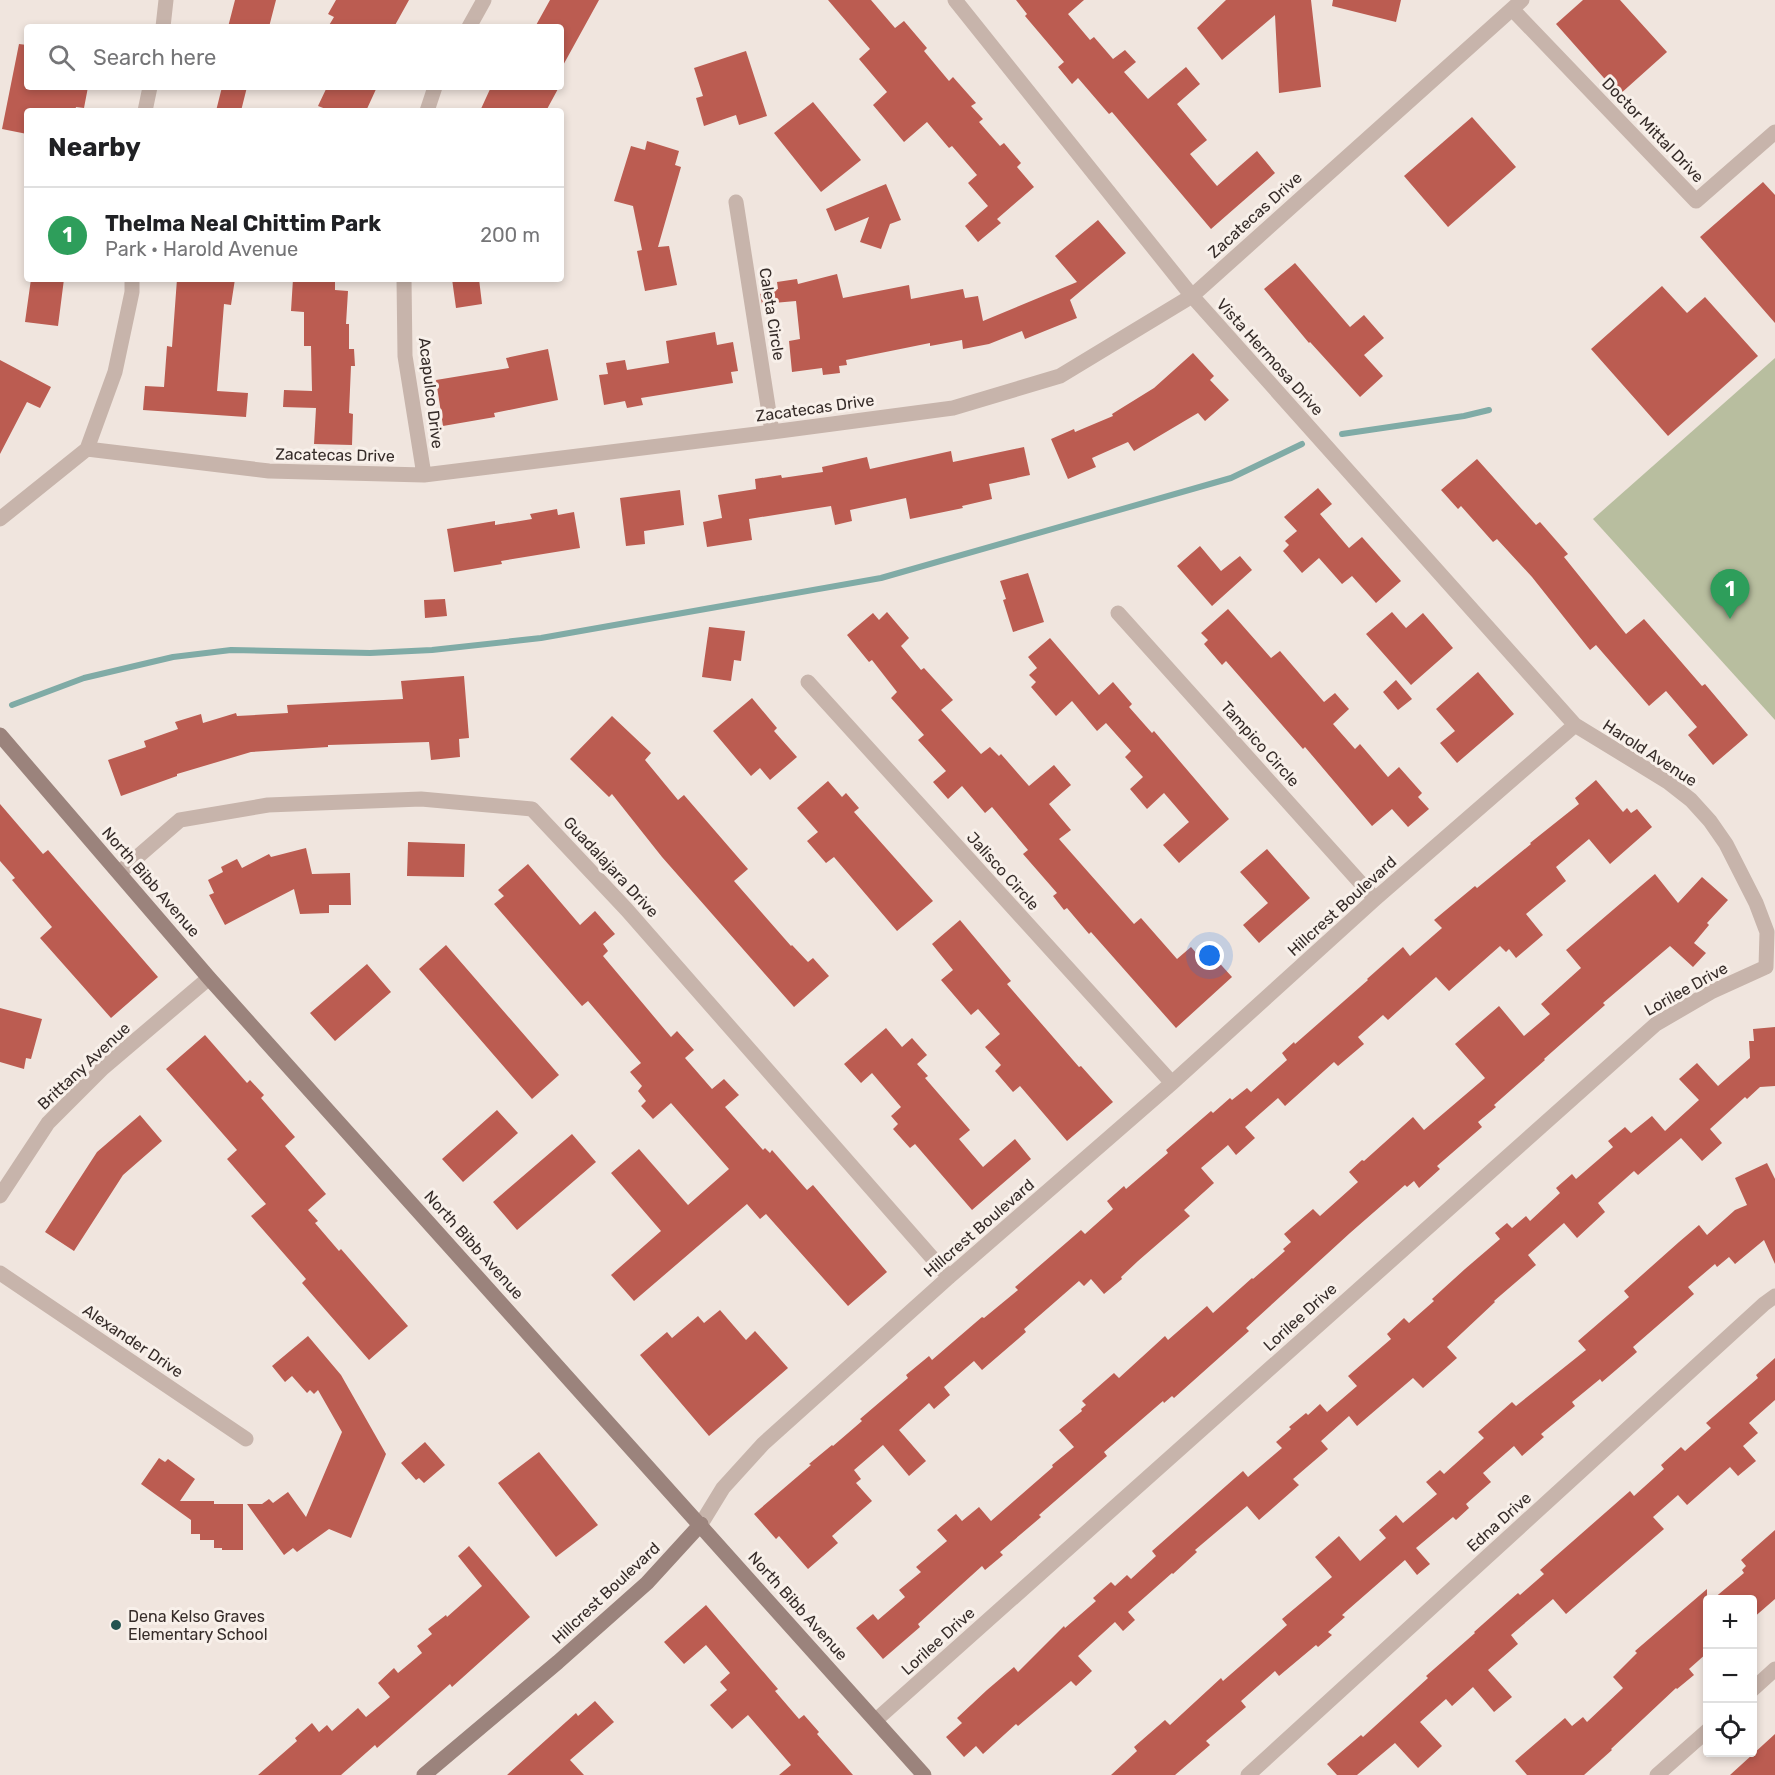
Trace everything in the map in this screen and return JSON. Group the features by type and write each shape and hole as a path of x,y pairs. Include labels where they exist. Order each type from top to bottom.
{"main road":[{"name":"North Bibb Avenue","path":"0,735 209,978 924,1775"},
{"name":"Hillcrest Boulevard","path":"424,1775 647,1583 701,1524"}],"street":[{"path":"163,24 166,0"},
{"path":"471,24 484,0"},
{"name":"Vista Hermosa Drive","path":"955,0 1192,296 1575,725"},
{"name":"Zacatecas Drive","path":"87,448 268,471 424,475 952,408 1060,376 1192,296 1517,5"},
{"name":"Doctor Mittal Drive","path":"1517,5 1696,201 1775,132"},
{"path":"146,108 149,90"},
{"path":"428,108 434,90"},
{"name":"Caleta Circle","path":"736,202 772,432"},
{"path":"0,519 87,448 115,372 132,292 132,282"},
{"name":"Acapulco Drive","path":"404,282 405,356 424,475"},
{"name":"Tampico Circle","path":"1118,613 1375,899"},
{"name":"Jalisco Circle","path":"808,682 1172,1083"},
{"name":"Hillcrest Boulevard","path":"701,1524 723,1488 763,1444 1172,1083 1375,899 1575,725"},
{"name":"Harold Avenue","path":"1575,725 1668,782 1710,821 1726,844 1771,929 1771,968"},
{"name":"Guadalajara Drive","path":"120,872 180,820 268,805 421,799 532,809 627,910 950,1277"},
{"name":"Lorilee Drive","path":"876,1720 1656,1024 1711,992 1771,968"},
{"name":"Brittany Avenue","path":"0,1196 48,1124 103,1068 209,978"},
{"name":"Alexander Drive","path":"0,1273 246,1439"},
{"name":"Edna Drive","path":"1248,1775 1775,1296"},
{"path":"1757,1685 1775,1669"},
{"path":"1657,1775 1703,1734"}],"green space":[{"path":"1775,358 1775,720 1593,519"}],"building":[{"path":"235,0 276,0 270,24 229,24"},
{"path":"336,0 409,0 396,24 330,24 334,17 328,14"},
{"path":"550,0 599,0 564,64 564,24 537,24"},
{"path":"828,0 871,0 895,28 904,21 927,48 924,51 949,81 953,77 976,103 971,106 983,119 979,122 1000,146 1004,143 1021,163 1017,167 1034,187 997,219 1001,223 978,242 965,226 988,206 968,183 977,175 952,146 949,148 927,122 904,142 873,105 887,92 859,59 870,49"},
{"path":"1016,0 1084,0 1068,14 1090,40 1094,37 1113,59 1125,50 1136,62 1124,72 1148,99 1186,67 1200,84 1177,104 1207,140 1190,154 1217,186 1257,151 1275,173 1211,229 1112,112 1109,114 1078,78 1072,84 1058,67 1064,62 1025,16 1027,14"},
{"path":"1226,0 1311,0 1321,87 1279,93 1275,15 1222,60 1197,28"},
{"path":"1333,0 1401,0 1396,22 1332,6"},
{"path":"1583,0 1620,0 1667,52 1619,95 1556,24"},
{"path":"19,44 24,45 24,90 87,90 84,108 24,108 24,133 2,129"},
{"path":"746,51 767,116 739,125 736,115 704,126 696,98 703,96 694,68"},
{"path":"221,90 246,90 242,108 217,108"},
{"path":"326,90 376,90 367,108 318,106"},
{"path":"490,90 557,90 548,108 481,108"},
{"path":"813,102 861,160 821,192 774,133"},
{"path":"1472,117 1516,167 1448,227 1404,176"},
{"path":"647,141 679,151 675,165 681,167 658,247 669,246 677,285 645,291 637,251 642,250 633,206 614,201 631,146 645,150"},
{"path":"1763,182 1775,195 1775,323 1700,237"},
{"path":"886,184 901,220 890,224 881,249 860,242 869,217 835,231 826,209"},
{"path":"1098,220 1126,253 1070,300 1077,318 1025,339 1022,331 989,344 963,349 962,340 930,346 930,343 846,360 847,365 839,366 840,373 823,375 822,368 792,372 789,341 800,339 796,301 762,304 760,294 778,289 777,282 797,279 798,284 837,274 843,298 909,285 911,299 963,289 965,298 978,296 983,321 1077,282 1055,256"},
{"path":"1295,263 1350,327 1364,315 1384,338 1364,355 1383,376 1360,397 1309,343 1264,289"},
{"path":"31,282 64,282 58,326 25,322"},
{"path":"177,282 235,282 231,305 224,304 217,391 248,393 246,417 143,410 145,386 164,387 167,346 172,347"},
{"path":"293,282 335,282 335,290 348,291 346,324 349,324 349,349 354,349 355,366 351,366 349,413 353,414 352,445 314,444 316,408 283,407 284,390 312,391 311,346 304,346 304,312 291,311"},
{"path":"452,282 479,282 482,304 456,308"},
{"path":"1662,286 1687,313 1705,297 1758,356 1668,436 1591,349"},
{"path":"715,332 717,345 733,342 738,371 731,372 733,383 641,398 643,405 627,408 625,401 604,405 599,375 608,374 606,363 625,360 627,370 669,363 666,341"},
{"path":"548,349 558,400 494,413 495,417 443,426 436,380 509,368 506,358"},
{"path":"1193,353 1214,376 1210,380 1229,400 1205,421 1198,413 1134,451 1128,442 1092,458 1096,467 1068,479 1051,439 1113,416 1112,414 1154,388"},
{"path":"0,360 51,387 40,408 27,402 0,454"},
{"path":"1024,447 1030,475 989,484 992,499 962,506 963,508 910,519 906,498 850,510 852,521 835,525 831,506 749,519 752,540 707,547 703,522 722,518 718,495 756,489 755,479 823,472 822,467 867,457 870,469 951,451 953,462"},
{"path":"1477,459 1536,525 1540,522 1568,554 1564,557 1626,634 1644,619 1702,686 1705,684 1748,735 1713,765 1688,735 1697,727 1666,691 1649,706 1596,645 1590,650 1532,577 1497,539 1493,542 1461,506 1458,509 1441,490"},
{"path":"1318,488 1332,504 1320,514 1349,548 1362,537 1401,581 1376,603 1352,576 1342,584 1319,558 1302,573 1283,551 1289,545 1285,541 1297,531 1284,517"},
{"path":"680,490 684,525 644,531 645,544 626,546 620,498"},
{"path":"557,509 558,515 574,512 580,548 501,561 502,564 454,572 447,529 495,521 495,525 532,519 530,514"},
{"path":"1200,546 1221,571 1240,556 1252,570 1212,606 1177,566"},
{"path":"1028,573 1044,622 1013,632 1000,581"},
{"path":"445,599 447,616 425,618 424,600"},
{"path":"1228,609 1271,658 1280,651 1324,702 1335,693 1349,709 1333,724 1355,749 1360,744 1388,777 1399,767 1422,793 1418,797 1429,809 1408,827 1392,809 1372,826 1305,747 1303,749 1226,661 1222,665 1204,644 1208,640 1201,633"},
{"path":"887,612 909,638 901,646 921,670 924,668 953,700 941,710 981,754 990,747 999,756 1001,754 1029,786 1054,765 1071,785 1049,804 1071,830 1059,839 1134,924 1141,918 1177,959 1191,947 1206,964 1214,957 1232,977 1176,1028 1091,932 1089,934 1067,908 1064,910 1053,896 1057,893 1023,854 1028,850 992,807 985,813 962,786 948,799 933,782 946,771 918,740 924,735 891,698 897,692 872,660 869,662 847,635 873,613 879,620"},
{"path":"1392,612 1406,628 1423,613 1453,648 1411,685 1366,634"},
{"path":"709,627 745,631 741,661 734,660 731,681 702,677"},
{"path":"1050,638 1099,695 1113,682 1132,704 1129,707 1152,733 1154,731 1229,819 1179,863 1163,845 1189,822 1164,793 1147,809 1130,789 1143,777 1125,757 1131,751 1106,723 1097,731 1072,701 1056,716 1031,687 1036,682 1029,675 1037,668 1028,657"},
{"path":"1478,672 1514,714 1457,763 1440,743 1455,731 1436,709"},
{"path":"464,676 469,738 459,739 460,757 431,760 429,742 328,745 328,747 251,752 177,774 177,776 121,796 108,760 146,747 144,741 178,729 175,722 201,714 203,723 236,713 237,716 288,713 287,705 403,699 401,681"},
{"path":"1396,680 1412,699 1398,710 1383,692"},
{"path":"752,698 777,728 774,731 797,757 770,780 760,768 751,776 713,731"},
{"path":"612,716 651,753 645,760 678,800 684,795 748,869 734,881 791,946 808,962 813,958 829,976 794,1007 662,857 612,794 609,797 570,759"},
{"path":"1596,780 1623,812 1627,808 1631,813 1637,809 1652,827 1610,864 1589,839 1556,867 1566,881 1526,914 1543,935 1516,958 1509,949 1506,952 1500,946 1449,991 1436,977 1388,1020 1383,1015 1358,1037 1364,1044 1338,1066 1334,1062 1285,1106 1278,1098 1245,1127 1255,1138 1236,1155 1228,1145 1201,1168 1214,1183 1184,1210 1190,1216 1138,1261 1121,1277 1122,1279 1104,1294 1091,1279 1084,1286 1079,1281 1024,1329 1026,1332 982,1370 974,1361 944,1387 950,1395 934,1409 929,1403 899,1430 926,1461 909,1476 883,1445 854,1470 861,1479 856,1483 872,1501 832,1536 838,1543 808,1569 779,1536 776,1539 754,1514 811,1465 809,1464 862,1421 860,1419 908,1378 906,1375 929,1356 932,1360 1018,1290 1015,1287 1081,1230 1085,1234 1113,1209 1107,1201 1124,1186 1126,1189 1168,1153 1166,1150 1211,1111 1213,1113 1230,1098 1232,1100 1247,1088 1251,1092 1287,1060 1282,1053 1403,947 1410,956 1442,928 1434,920 1475,886 1477,888 1579,804 1575,798"},
{"path":"828,781 842,797 846,793 859,808 854,812 933,901 897,931 834,857 826,863 807,841 818,832 797,808"},
{"path":"0,804 43,854 48,850 158,977 111,1018 40,938 52,927 12,880 15,878 0,861"},
{"path":"408,842 465,844 464,877 407,876"},
{"path":"306,848 312,874 350,873 351,905 329,905 329,913 300,914 294,889 225,925 209,895 214,893 208,880 223,872 221,867 237,859 242,868 269,854 271,857"},
{"path":"1267,849 1310,898 1259,943 1243,925 1268,903 1240,872"},
{"path":"528,864 580,925 595,911 615,934 603,944 608,951 603,956 671,1037 677,1031 694,1050 685,1058 712,1089 724,1079 739,1095 725,1107 763,1150 765,1148 770,1153 772,1150 807,1190 813,1185 887,1272 848,1306 766,1214 760,1219 747,1204 634,1301 611,1275 661,1231 611,1173 639,1149 688,1205 729,1169 671,1103 653,1119 641,1106 646,1101 638,1091 642,1086 630,1072 641,1063 588,1001 582,1006 494,904 504,896 498,890"},
{"path":"1655,874 1678,903 1702,877 1728,900 1707,923 1709,925 1694,943 1706,953 1693,967 1670,946 1603,1003 1605,1005 1494,1105 1496,1107 1478,1122 1482,1127 1437,1166 1440,1169 1419,1188 1414,1181 1407,1187 1405,1185 1350,1233 1246,1328 1249,1331 1174,1398 1172,1396 1164,1403 1163,1401 1104,1452 1107,1456 1000,1552 1003,1555 985,1570 982,1566 918,1624 920,1627 883,1659 856,1628 873,1614 878,1620 905,1597 899,1590 921,1572 916,1567 947,1541 937,1530 956,1514 962,1521 979,1507 991,1521 1074,1447 1059,1430 1082,1411 1081,1409 1086,1405 1082,1401 1114,1373 1119,1378 1165,1336 1168,1340 1207,1306 1213,1313 1253,1279 1285,1251 1283,1249 1291,1242 1284,1234 1313,1209 1320,1216 1358,1182 1349,1172 1413,1117 1424,1130 1485,1078 1455,1044 1499,1006 1524,1036 1550,1014 1541,1004 1581,968 1566,950"},
{"path":"960,920 1011,981 1007,984 1079,1067 1081,1066 1113,1102 1067,1141 1020,1086 1013,1092 995,1071 1001,1065 985,1047 1000,1034 978,1009 971,1015 941,980 953,970 932,944"},
{"path":"446,945 559,1075 532,1099 419,969"},
{"path":"367,964 391,992 335,1041 310,1013"},
{"path":"0,1008 42,1019 31,1059 26,1058 24,1069 0,1062"},
{"path":"1775,1027 1775,1086 1760,1087 1747,1099 1745,1097 1710,1129 1722,1143 1702,1161 1681,1138 1638,1175 1634,1171 1598,1203 1605,1212 1577,1238 1564,1223 1528,1255 1536,1265 1494,1301 1447,1347 1457,1358 1423,1388 1413,1378 1357,1426 1349,1416 1321,1441 1328,1449 1293,1479 1299,1485 1259,1520 1247,1506 1128,1612 1135,1620 1123,1631 1115,1622 1078,1656 1092,1671 1076,1686 1071,1681 1018,1726 1016,1724 983,1754 976,1746 964,1757 946,1737 962,1723 957,1718 1014,1667 1018,1672 1064,1626 1065,1628 1096,1601 1093,1598 1111,1582 1115,1586 1127,1575 1131,1579 1156,1556 1152,1551 1243,1471 1248,1477 1282,1448 1276,1442 1291,1429 1289,1427 1320,1404 1327,1412 1357,1386 1348,1376 1391,1339 1387,1334 1404,1318 1409,1323 1434,1301 1432,1299 1500,1239 1495,1233 1507,1223 1512,1228 1526,1216 1530,1221 1560,1193 1556,1188 1572,1174 1576,1179 1613,1147 1608,1141 1625,1127 1631,1133 1652,1116 1665,1131 1699,1100 1679,1079 1697,1063 1718,1086 1750,1058 1749,1041 1754,1041 1753,1029"},
{"path":"886,1028 902,1047 912,1038 927,1055 917,1064 928,1076 925,1078 970,1130 959,1139 983,1167 1015,1139 1031,1159 972,1210 915,1144 910,1148 893,1129 898,1124 891,1116 901,1107 872,1073 861,1083 844,1064"},
{"path":"205,1035 247,1083 250,1080 264,1095 261,1098 295,1137 285,1146 326,1194 308,1210 318,1221 315,1223 339,1251 341,1249 408,1326 369,1360 302,1283 306,1279 251,1216 266,1204 227,1159 237,1150 166,1069"},
{"path":"497,1110 518,1133 463,1182 442,1159"},
{"path":"140,1115 162,1141 123,1175 74,1251 45,1232 97,1152"},
{"path":"572,1134 596,1162 517,1230 493,1202"},
{"path":"1767,1163 1775,1179 1775,1264 1764,1240 1735,1264 1729,1257 1717,1267 1715,1264 1688,1287 1694,1294 1633,1347 1637,1352 1602,1382 1600,1379 1572,1402 1575,1406 1541,1434 1544,1437 1522,1456 1514,1446 1483,1473 1491,1482 1466,1504 1469,1508 1456,1520 1453,1517 1416,1548 1430,1564 1417,1575 1405,1560 1342,1615 1345,1617 1328,1632 1332,1635 1318,1647 1316,1645 1279,1676 1275,1671 1241,1701 1246,1707 1206,1741 1210,1745 1175,1775 1111,1775 1137,1751 1134,1747 1165,1720 1170,1725 1221,1678 1223,1681 1287,1625 1282,1619 1332,1577 1315,1557 1339,1536 1360,1561 1386,1538 1379,1530 1396,1515 1403,1523 1437,1494 1426,1482 1440,1470 1444,1474 1484,1438 1478,1432 1512,1402 1516,1406 1586,1350 1578,1341 1629,1297 1624,1291 1679,1242 1699,1225 1707,1235 1735,1210 1747,1205 1735,1178"},
{"path":"720,1310 746,1340 755,1331 788,1368 709,1436 640,1355 667,1332 672,1338 698,1316 704,1323"},
{"path":"308,1336 341,1375 386,1454 351,1538 329,1529 297,1552 293,1548 284,1555 247,1504 262,1504 269,1499 273,1503 288,1492 306,1517 342,1432 318,1390 314,1394 310,1390 307,1393 292,1376 285,1382 272,1366"},
{"path":"1775,1358 1775,1400 1749,1423 1758,1433 1743,1446 1756,1461 1738,1476 1730,1467 1687,1505 1678,1495 1653,1517 1664,1529 1566,1614 1553,1599 1511,1635 1518,1644 1488,1670 1512,1697 1494,1712 1473,1687 1452,1706 1446,1699 1420,1722 1442,1746 1418,1768 1395,1743 1357,1775 1337,1775 1327,1764 1361,1735 1363,1737 1428,1678 1426,1676 1474,1632 1518,1593 1520,1595 1544,1574 1540,1570 1630,1491 1634,1496 1664,1469 1661,1465 1681,1447 1685,1451 1711,1428 1706,1423 1758,1378 1756,1375"},
{"path":"425,1442 445,1465 424,1483 419,1478 416,1480 401,1463"},
{"path":"539,1452 598,1525 556,1557 498,1483"},
{"path":"159,1458 165,1462 168,1459 195,1479 180,1501 243,1504 243,1550 222,1550 222,1548 214,1548 214,1540 200,1540 200,1534 191,1534 191,1520 141,1484"},
{"path":"1775,1530 1775,1599 1757,1615 1757,1595 1718,1595 1744,1573 1742,1570 1746,1566 1741,1560"},
{"path":"469,1546 530,1617 452,1687 450,1684 377,1748 375,1745 341,1775 258,1775 297,1741 295,1738 312,1723 319,1732 327,1725 332,1731 358,1708 366,1717 390,1697 378,1683 394,1668 398,1673 422,1653 417,1646 432,1634 428,1629 446,1615 447,1617 482,1586 458,1556"},
{"path":"1707,1589 1707,1595 1703,1595 1703,1657 1689,1669 1694,1675 1676,1688 1584,1775 1527,1775 1515,1761 1565,1718 1572,1726 1583,1717 1587,1722 1623,1688 1613,1677 1637,1653 1635,1651"},
{"path":"706,1605 778,1689 775,1691 799,1719 804,1715 819,1732 817,1734 853,1775 779,1775 791,1765 748,1715 732,1729 710,1705 727,1690 720,1682 730,1673 706,1645 684,1664 664,1642"},
{"path":"595,1701 614,1722 570,1760 584,1775 507,1775 576,1713 578,1716"},
{"path":"1775,1734 1775,1775 1730,1775 1750,1757 1757,1757 1757,1750"}],"waterway":[{"path":"1342,434 1464,416 1489,410"},
{"path":"12,705 84,678 173,657 231,650 370,653 432,650 541,638 881,578 1231,478 1302,444"}],"place":[{"name":"Thelma Neal Chittim Park","path":"1730,619"},
{"name":"Dena Kelso Graves Elementary School","path":"116,1625"}]}
